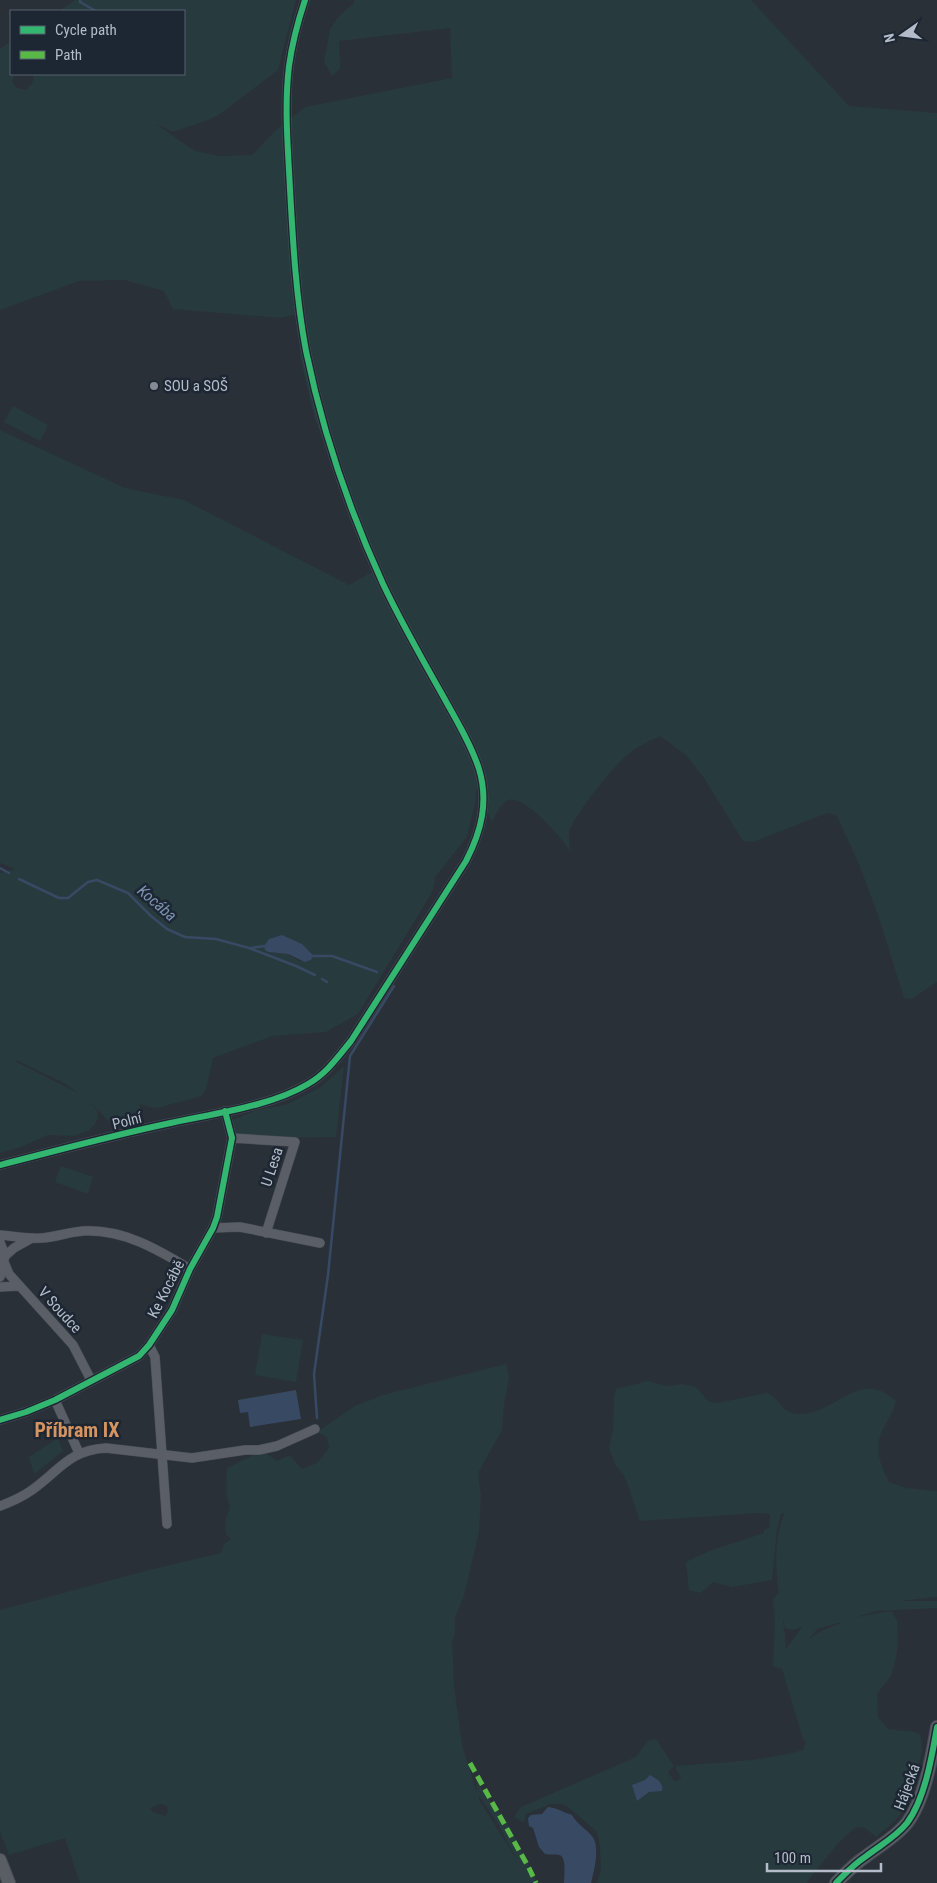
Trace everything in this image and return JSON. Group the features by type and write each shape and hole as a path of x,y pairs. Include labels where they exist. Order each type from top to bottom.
{"main road":[{"name":"Hájecká","path":"836,1883 863,1858 892,1837 906,1823 915,1810 921,1795 937,1727"},
{"path":"0,1860 9,1883"}],"street":[{"name":"Polní","path":"0,1165 156,1126 260,1103 284,1096 309,1084 332,1066 351,1041 466,861 481,824 484,806 483,788 473,754 400,620 378,573 345,489 321,414 306,351 295,265 287,111 289,66 305,0"},
{"name":"Ke Kocábě","path":"0,1420 55,1400 91,1380 127,1364 139,1356 149,1345 172,1310 190,1269 217,1218 232,1138 225,1111"},
{"name":"U Lesa","path":"232,1138 295,1142 266,1233"},
{"path":"213,1228 240,1227 320,1243"},
{"path":"0,1235 43,1238 83,1231 102,1232 140,1242 160,1251 190,1269"},
{"path":"0,1276 5,1260 14,1248 32,1238"},
{"name":"V Soudce","path":"0,1242 9,1274 34,1299 73,1345 91,1380"},
{"path":"0,1288 20,1286"},
{"path":"149,1345 155,1357 164,1455 167,1524"},
{"path":"55,1400 79,1453"},
{"path":"0,1506 31,1491 79,1453 92,1449 106,1448 192,1458 277,1446 315,1429"}],"green space":[{"path":"75,0 296,0 278,70 220,114 208,120 173,132 156,124 195,151 220,156 252,155 275,131 305,107 452,78 450,28 339,41 340,69 332,76 324,62 330,29 338,17 354,3 354,0 751,0 849,106 937,113 937,982 912,999 904,998 880,921 859,864 837,816 827,813 753,842 743,841 704,778 686,755 660,736 635,749 612,770 578,814 569,832 570,851 542,818 533,810 515,800 508,800 503,804 492,822 476,787 476,799 467,837 435,877 433,890 428,899 358,1014 326,1032 272,1036 213,1058 206,1089 202,1096 161,1107 153,1108 139,1104 142,1113 129,1121 113,1125 88,1100 97,1110 98,1118 94,1126 88,1131 74,1136 48,1135 21,1147 0,1153 0,873 15,869 0,863 0,430 125,488 184,500 349,585 372,572 314,416 300,356 299,314 280,318 173,309 164,291 124,280 79,281 0,310 0,49 10,42 10,75 15,75 12,81 16,87 26,90 32,84 34,76 185,75 185,10 60,10","holes":["311,951 299,961 288,954 268,952","16,1060 64,1083 78,1093 15,1061"]},
{"path":"13,406 48,425 40,441 4,422"},
{"path":"344,1066 336,1137 267,1138 235,1135 230,1121 254,1111 288,1104 321,1087"},
{"path":"61,1166 93,1177 88,1194 55,1182"},
{"path":"262,1334 303,1340 296,1382 255,1375"},
{"path":"506,1364 509,1378 502,1430 478,1473 481,1495 479,1532 464,1596 455,1617 455,1633 452,1642 454,1685 462,1745 477,1793 476,1779 507,1822 538,1883 80,1883 65,1838 9,1855 0,1832 0,1610 149,1570 221,1553 224,1544 231,1539 226,1534 225,1521 230,1507 226,1493 227,1468 255,1454 266,1453 277,1461 290,1455 302,1469 317,1463 329,1448 327,1437 317,1432 355,1406 383,1395","holes":["479,1796 497,1822 517,1860 479,1800","160,1804 167,1806 168,1811 165,1816 153,1812 150,1808"]},
{"path":"648,1381 667,1386 683,1384 696,1387 708,1401 717,1403 766,1393 775,1398 784,1409 800,1414 813,1412 859,1390 871,1389 883,1392 896,1401 880,1436 878,1446 881,1462 889,1482 906,1488 937,1491 937,1597 900,1601 937,1601 937,1608 876,1611 857,1617 891,1611 897,1620 898,1642 896,1658 891,1676 877,1694 878,1717 888,1729 915,1732 921,1735 922,1752 908,1803 895,1821 876,1837 865,1828 856,1827 839,1842 806,1883 597,1883 601,1871 597,1832 568,1807 562,1804 551,1804 526,1814 524,1822 514,1817 521,1807 636,1757 648,1741 656,1739 674,1766 668,1772 675,1782 681,1778 675,1766 772,1757 803,1750 806,1743 803,1739 782,1669 773,1666 775,1622 773,1599 779,1593 776,1564 777,1542 785,1513 781,1513 777,1530 772,1580 732,1587 713,1582 701,1593 689,1590 686,1562 709,1551 764,1533 764,1530 769,1528 770,1514 757,1513 640,1521 628,1485 623,1474 616,1466 609,1449 613,1429 616,1389","holes":["783,1618 785,1628 793,1630 802,1627 786,1649","841,1622 821,1631 809,1639 817,1629"]},
{"path":"58,1438 63,1451 34,1474 29,1457"}],"water":[{"path":"282,935 302,944 313,955 311,960 305,962 288,954 265,950 264,946 269,939"},
{"path":"296,1390 301,1419 250,1427 248,1412 240,1413 238,1400"},
{"path":"650,1775 661,1783 662,1791 649,1792 637,1801 632,1785 645,1780"},
{"path":"548,1807 572,1815 594,1839 596,1858 591,1883 564,1883 562,1856 545,1854 539,1847 533,1828 529,1826 528,1818 531,1815 542,1814"}],"waterway":[{"path":"80,0 80,2 94,10"},
{"name":"Kocába","path":"0,868 9,873"},
{"name":"Kocába","path":"19,879 59,898 68,898 88,882 97,880 128,893 167,929 185,937 216,939 249,948 315,975"},
{"path":"251,948 265,946"},
{"path":"312,956 332,956 377,972"},
{"name":"Kocába","path":"322,979 327,982"},
{"path":"317,1418 314,1374 328,1275 350,1056 394,986"}],"marked path":[{"path":"470,1763 536,1883"}],"cycle path":[{"path":"0,1165 166,1124 258,1104 293,1092 314,1080 331,1065 351,1041 466,861 479,828 482,816 483,793 482,781 476,760 463,732 397,612 371,557 338,470 320,410 306,351 295,270 287,143 290,58 305,0"},
{"path":"0,1420 55,1400 139,1356 149,1345 172,1310 190,1269 213,1228 217,1217 232,1138 225,1111"},
{"path":"836,1883 857,1863 893,1837 907,1823 919,1802 923,1790 937,1727"}],"place":[{"name":"SOU a SOŠ","path":"154,386"}],"district":[{"name":"Příbram IX","path":"77,1430"}]}
